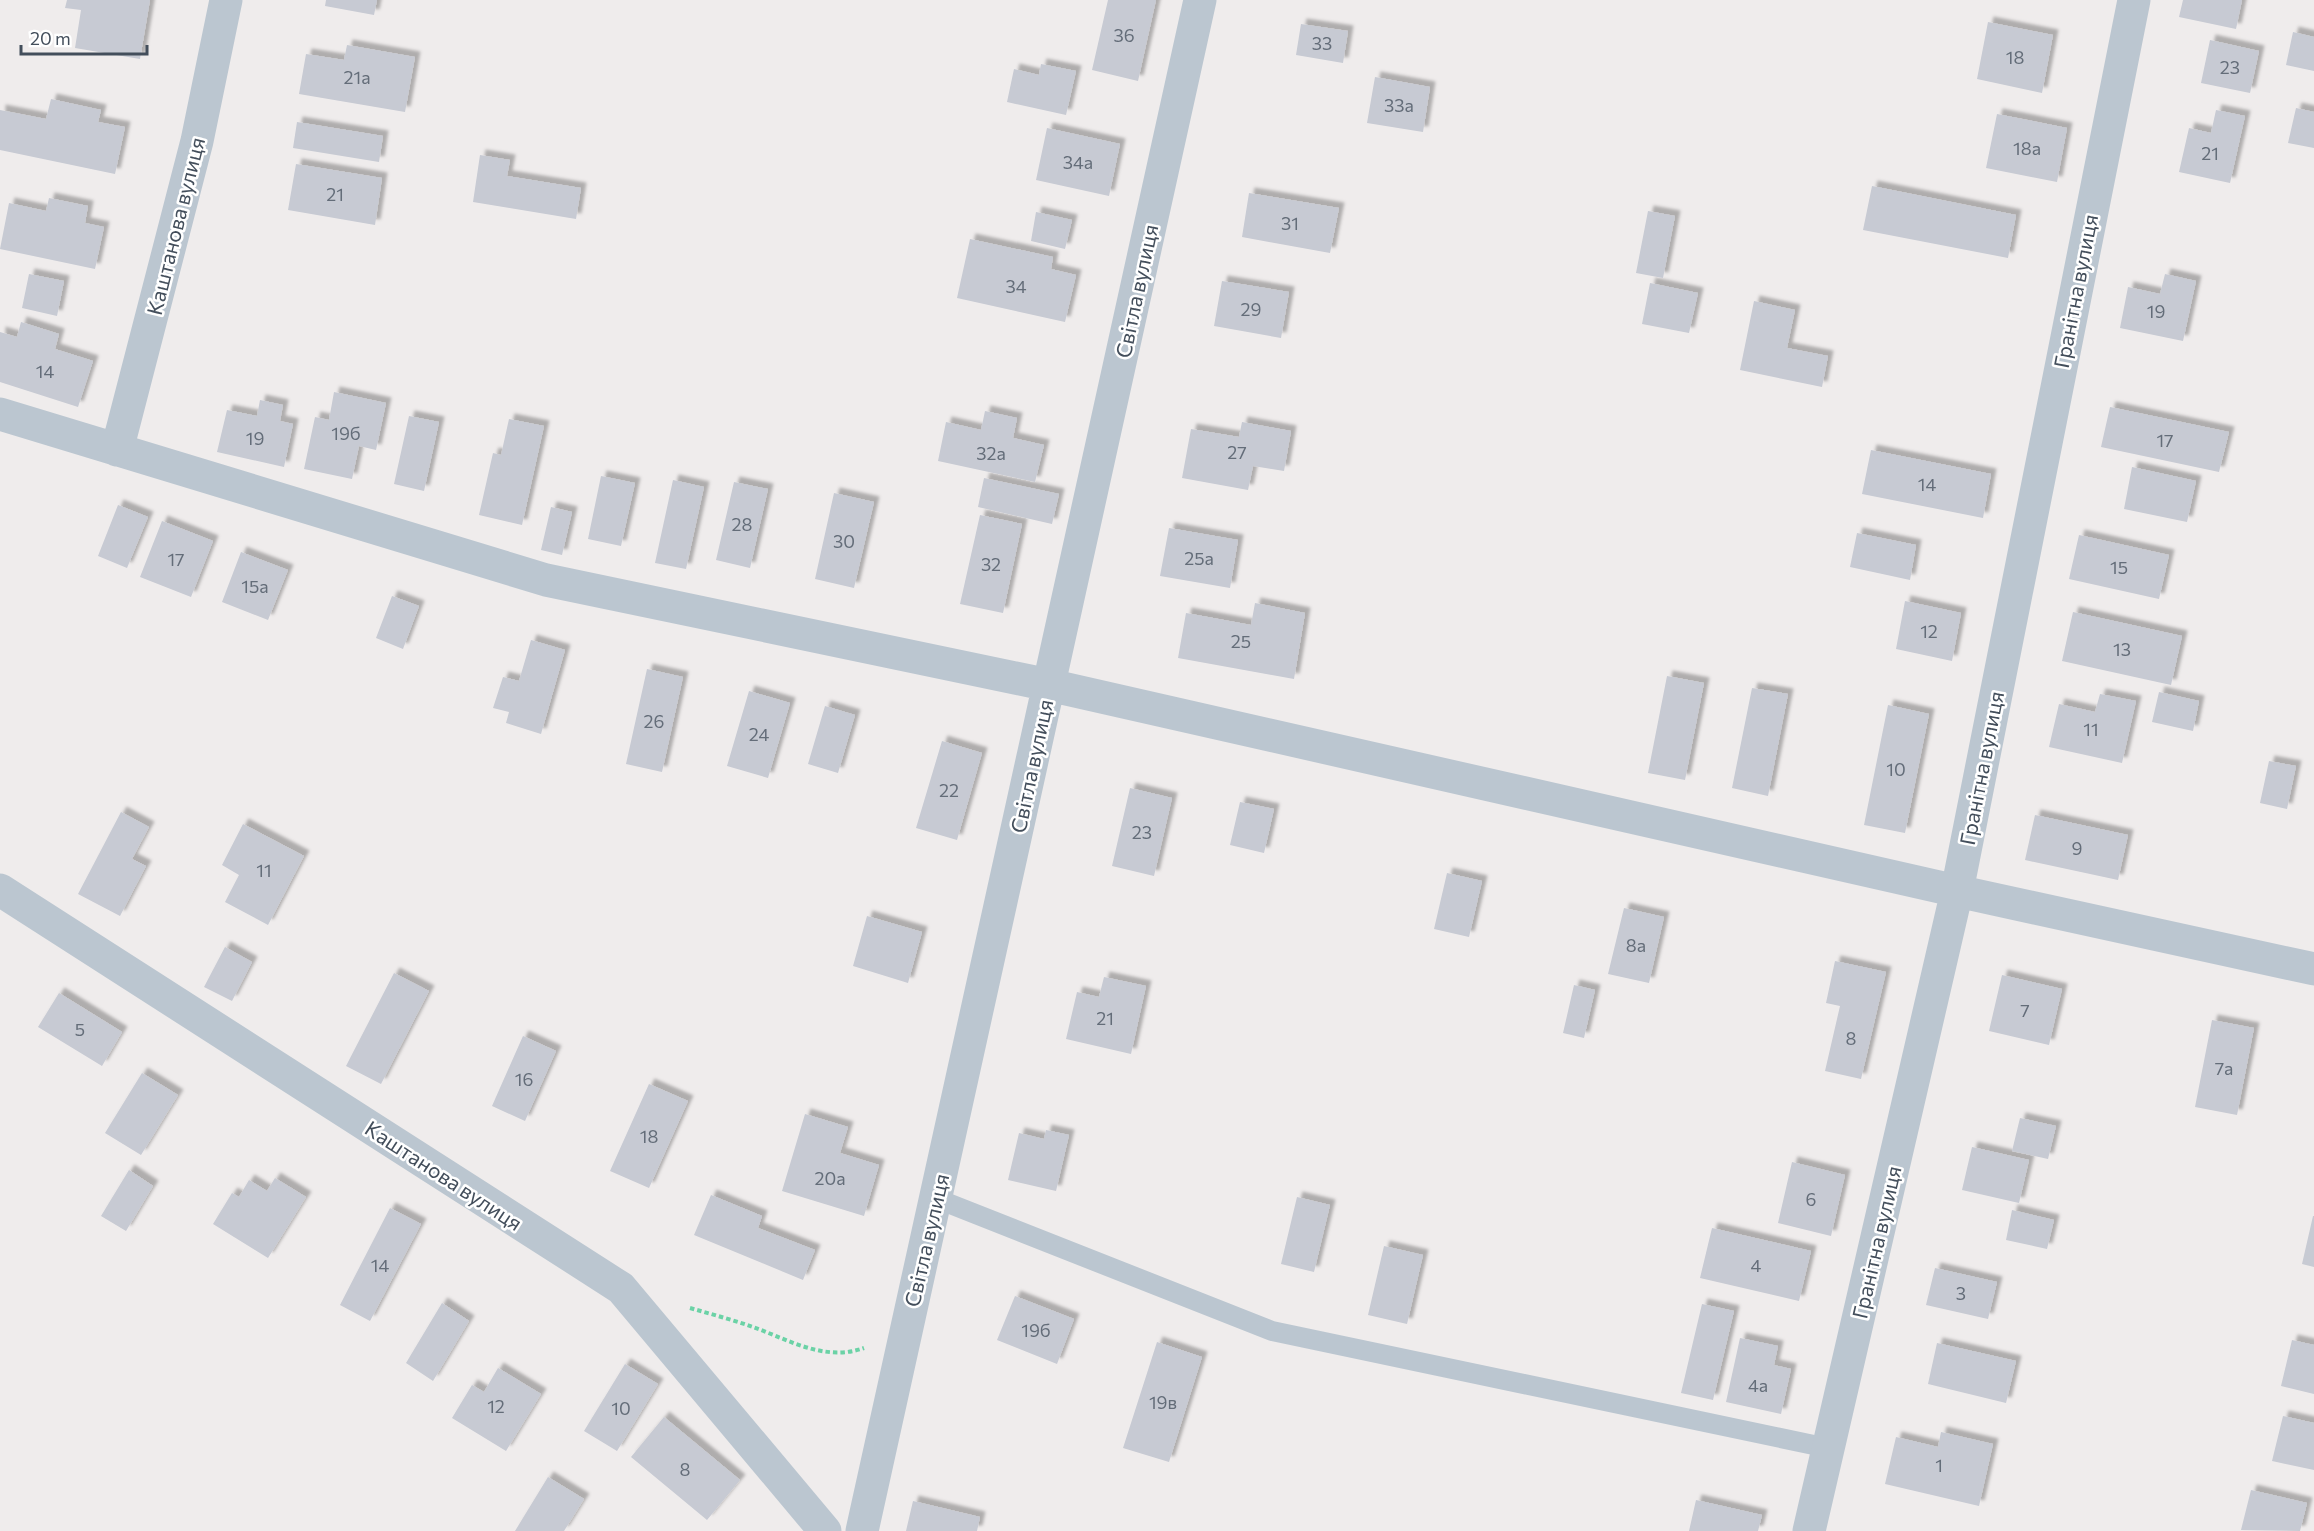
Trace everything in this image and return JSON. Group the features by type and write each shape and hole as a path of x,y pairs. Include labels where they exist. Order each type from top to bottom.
{"street":[{"name":"Каштанова вулиця","path":"117,450 197,141 226,0"},
{"name":"Світла вулиця","path":"862,1531 1200,0"},
{"name":"Гранітна вулиця","path":"1809,1531 1957,891 2134,0"},
{"path":"0,414 546,580 1049,685 1957,891 2314,969"},
{"name":"Каштанова вулиця","path":"0,890 621,1288 825,1531"}],"lane":[{"path":"935,1198 1272,1331 1828,1448"}],"path":[{"path":"686,1307 751,1326 810,1349 833,1353 857,1350 905,1333"}],"building":[{"path":"67,0 150,0 140,59 75,48 81,10 65,8"},
{"path":"326,0 377,0 374,15 325,6"},
{"path":"1108,0 1156,0 1138,81 1092,70"},
{"path":"2183,0 2242,0 2236,29 2179,17"},
{"path":"1988,22 2053,35 2042,93 1977,79"},
{"path":"1301,24 1348,31 1343,63 1296,55"},
{"path":"2293,32 2314,37 2314,71 2286,65"},
{"path":"2210,40 2259,51 2250,93 2201,83"},
{"path":"347,45 415,57 405,112 299,94 306,54 344,60"},
{"path":"1041,64 1076,71 1066,115 1007,102 1014,69 1039,75"},
{"path":"1375,77 1430,87 1423,132 1367,123"},
{"path":"51,99 101,110 98,122 125,127 115,174 0,150 0,110 46,119"},
{"path":"2296,108 2314,112 2314,148 2288,143"},
{"path":"2216,110 2245,116 2230,183 2179,172 2189,128 2211,133"},
{"path":"1997,114 2067,128 2057,182 1986,168"},
{"path":"297,122 383,136 379,162 293,148"},
{"path":"1047,128 1120,144 1109,196 1036,180"},
{"path":"480,155 510,160 507,176 581,188 576,219 473,202"},
{"path":"296,164 382,178 375,225 288,210"},
{"path":"1872,186 2016,215 2008,258 1863,230"},
{"path":"1249,193 1339,208 1330,253 1242,237"},
{"path":"49,198 88,206 85,223 104,227 95,269 0,249 9,203 46,211"},
{"path":"1648,211 1675,216 1663,278 1636,273"},
{"path":"1036,212 1072,220 1065,249 1031,241"},
{"path":"970,239 1053,257 1051,269 1076,275 1065,322 957,298"},
{"path":"29,274 64,281 57,316 22,308"},
{"path":"2165,274 2196,281 2183,341 2120,328 2128,287 2160,294"},
{"path":"1222,281 1289,292 1281,338 1214,326"},
{"path":"1650,283 1698,293 1689,333 1642,324"},
{"path":"1754,301 1795,310 1787,348 1828,356 1822,387 1740,370"},
{"path":"21,322 59,334 55,349 93,361 78,407 0,382 0,332 17,337"},
{"path":"334,392 386,403 376,450 359,446 352,479 304,469 315,417 329,420"},
{"path":"260,400 283,405 280,421 293,424 284,467 217,452 227,410 257,416"},
{"path":"2110,407 2229,432 2219,472 2101,447"},
{"path":"985,411 1017,418 1013,438 1044,445 1035,482 938,461 946,422 981,430"},
{"path":"409,416 439,422 424,491 394,484"},
{"path":"509,419 544,426 522,525 479,515 493,453 501,455"},
{"path":"1242,422 1291,431 1284,471 1253,466 1248,490 1182,478 1191,429 1239,437"},
{"path":"1871,450 1991,474 1983,518 1862,494"},
{"path":"2132,467 2196,481 2187,522 2124,509"},
{"path":"601,476 635,483 621,546 588,539"},
{"path":"984,478 1059,494 1052,524 978,507"},
{"path":"673,480 704,487 686,569 655,563"},
{"path":"734,482 768,489 750,568 716,560"},
{"path":"834,493 874,502 854,588 815,579"},
{"path":"118,505 148,517 127,568 98,556"},
{"path":"551,507 572,512 562,555 541,550"},
{"path":"980,515 1022,524 1003,613 960,604"},
{"path":"162,521 213,541 191,597 140,577"},
{"path":"1169,528 1238,540 1230,588 1160,576"},
{"path":"1857,533 1916,545 1910,580 1850,567"},
{"path":"2079,535 2169,555 2159,599 2069,579"},
{"path":"241,552 288,570 268,620 222,602"},
{"path":"392,596 419,606 403,649 376,638"},
{"path":"1905,601 1961,613 1952,661 1896,649"},
{"path":"1255,603 1305,613 1294,679 1178,658 1186,613 1251,625"},
{"path":"2073,612 2182,636 2171,685 2062,661"},
{"path":"531,640 565,650 541,734 506,723 509,712 493,708 503,677 519,681"},
{"path":"647,669 683,677 662,772 626,764"},
{"path":"1667,676 1704,683 1685,780 1648,773"},
{"path":"1752,688 1788,694 1768,796 1732,788"},
{"path":"749,691 790,703 768,778 727,766"},
{"path":"2159,692 2199,701 2193,731 2152,722"},
{"path":"2100,694 2136,701 2122,763 2049,747 2059,704 2095,712"},
{"path":"1888,705 1929,714 1905,833 1864,825"},
{"path":"825,706 855,715 838,773 808,764"},
{"path":"942,741 982,753 957,840 916,828"},
{"path":"2269,761 2296,766 2287,809 2260,803"},
{"path":"1130,788 1172,798 1154,876 1112,866"},
{"path":"1240,802 1274,809 1264,853 1230,845"},
{"path":"121,812 149,827 132,859 146,866 120,916 78,894"},
{"path":"2035,815 2128,835 2118,880 2025,860"},
{"path":"243,824 304,856 268,925 225,902 239,875 222,865"},
{"path":"1447,873 1482,881 1469,937 1434,929"},
{"path":"1624,908 1664,917 1649,983 1608,974"},
{"path":"867,916 922,932 908,983 853,966"},
{"path":"225,947 252,962 232,1001 204,987"},
{"path":"1835,961 1886,972 1861,1079 1825,1071 1840,1006 1826,1003"},
{"path":"394,973 429,991 381,1084 346,1066"},
{"path":"2002,975 2062,989 2049,1045 1989,1031"},
{"path":"1104,977 1146,986 1131,1054 1066,1039 1077,992 1099,997"},
{"path":"1574,985 1595,990 1584,1038 1563,1033"},
{"path":"59,993 122,1032 102,1066 38,1027"},
{"path":"2212,1020 2254,1028 2237,1115 2195,1107"},
{"path":"523,1036 556,1051 525,1121 492,1106"},
{"path":"142,1073 178,1095 141,1155 105,1133"},
{"path":"649,1084 688,1101 649,1188 610,1171"},
{"path":"805,1114 848,1127 840,1153 879,1165 864,1216 782,1191"},
{"path":"2020,1118 2056,1126 2048,1159 2012,1151"},
{"path":"1046,1130 1069,1135 1056,1191 1008,1180 1019,1133 1044,1139"},
{"path":"1972,1147 2029,1160 2019,1203 1962,1190"},
{"path":"1792,1162 1845,1175 1831,1236 1778,1223"},
{"path":"129,1170 153,1186 126,1231 101,1216"},
{"path":"275,1178 306,1197 268,1258 213,1224 232,1193 239,1197 249,1180 267,1191"},
{"path":"711,1195 762,1216 758,1228 815,1250 803,1280 694,1235"},
{"path":"1297,1197 1330,1205 1314,1272 1281,1264"},
{"path":"390,1208 421,1224 370,1321 340,1305"},
{"path":"2012,1210 2054,1220 2047,1249 2006,1240"},
{"path":"2314,1216 2314,1267 2302,1264"},
{"path":"1712,1228 1811,1251 1799,1301 1700,1278"},
{"path":"1384,1246 1423,1255 1407,1324 1368,1315"},
{"path":"1935,1268 1997,1282 1988,1319 1926,1305"},
{"path":"1015,1296 1074,1319 1057,1364 997,1340"},
{"path":"442,1303 469,1321 433,1381 406,1363"},
{"path":"1702,1304 1734,1311 1713,1400 1681,1393"},
{"path":"1740,1338 1778,1346 1774,1365 1791,1369 1781,1414 1726,1402"},
{"path":"2292,1340 2314,1345 2314,1394 2281,1386"},
{"path":"1157,1342 1202,1357 1169,1462 1123,1448"},
{"path":"1937,1343 2016,1361 2006,1403 1928,1384"},
{"path":"625,1364 658,1384 617,1451 584,1431"},
{"path":"498,1368 541,1394 506,1451 452,1418 472,1385 484,1392"},
{"path":"2283,1416 2314,1423 2314,1470 2272,1461"},
{"path":"664,1417 740,1480 707,1520 631,1457"},
{"path":"1941,1432 1993,1444 1979,1506 1885,1484 1896,1437 1938,1447"},
{"path":"548,1477 584,1499 564,1531 515,1531"},
{"path":"2251,1490 2307,1503 2300,1531 2241,1530"},
{"path":"1696,1500 1762,1515 1758,1531 1689,1531"},
{"path":"913,1501 980,1517 977,1531 906,1531"}]}
